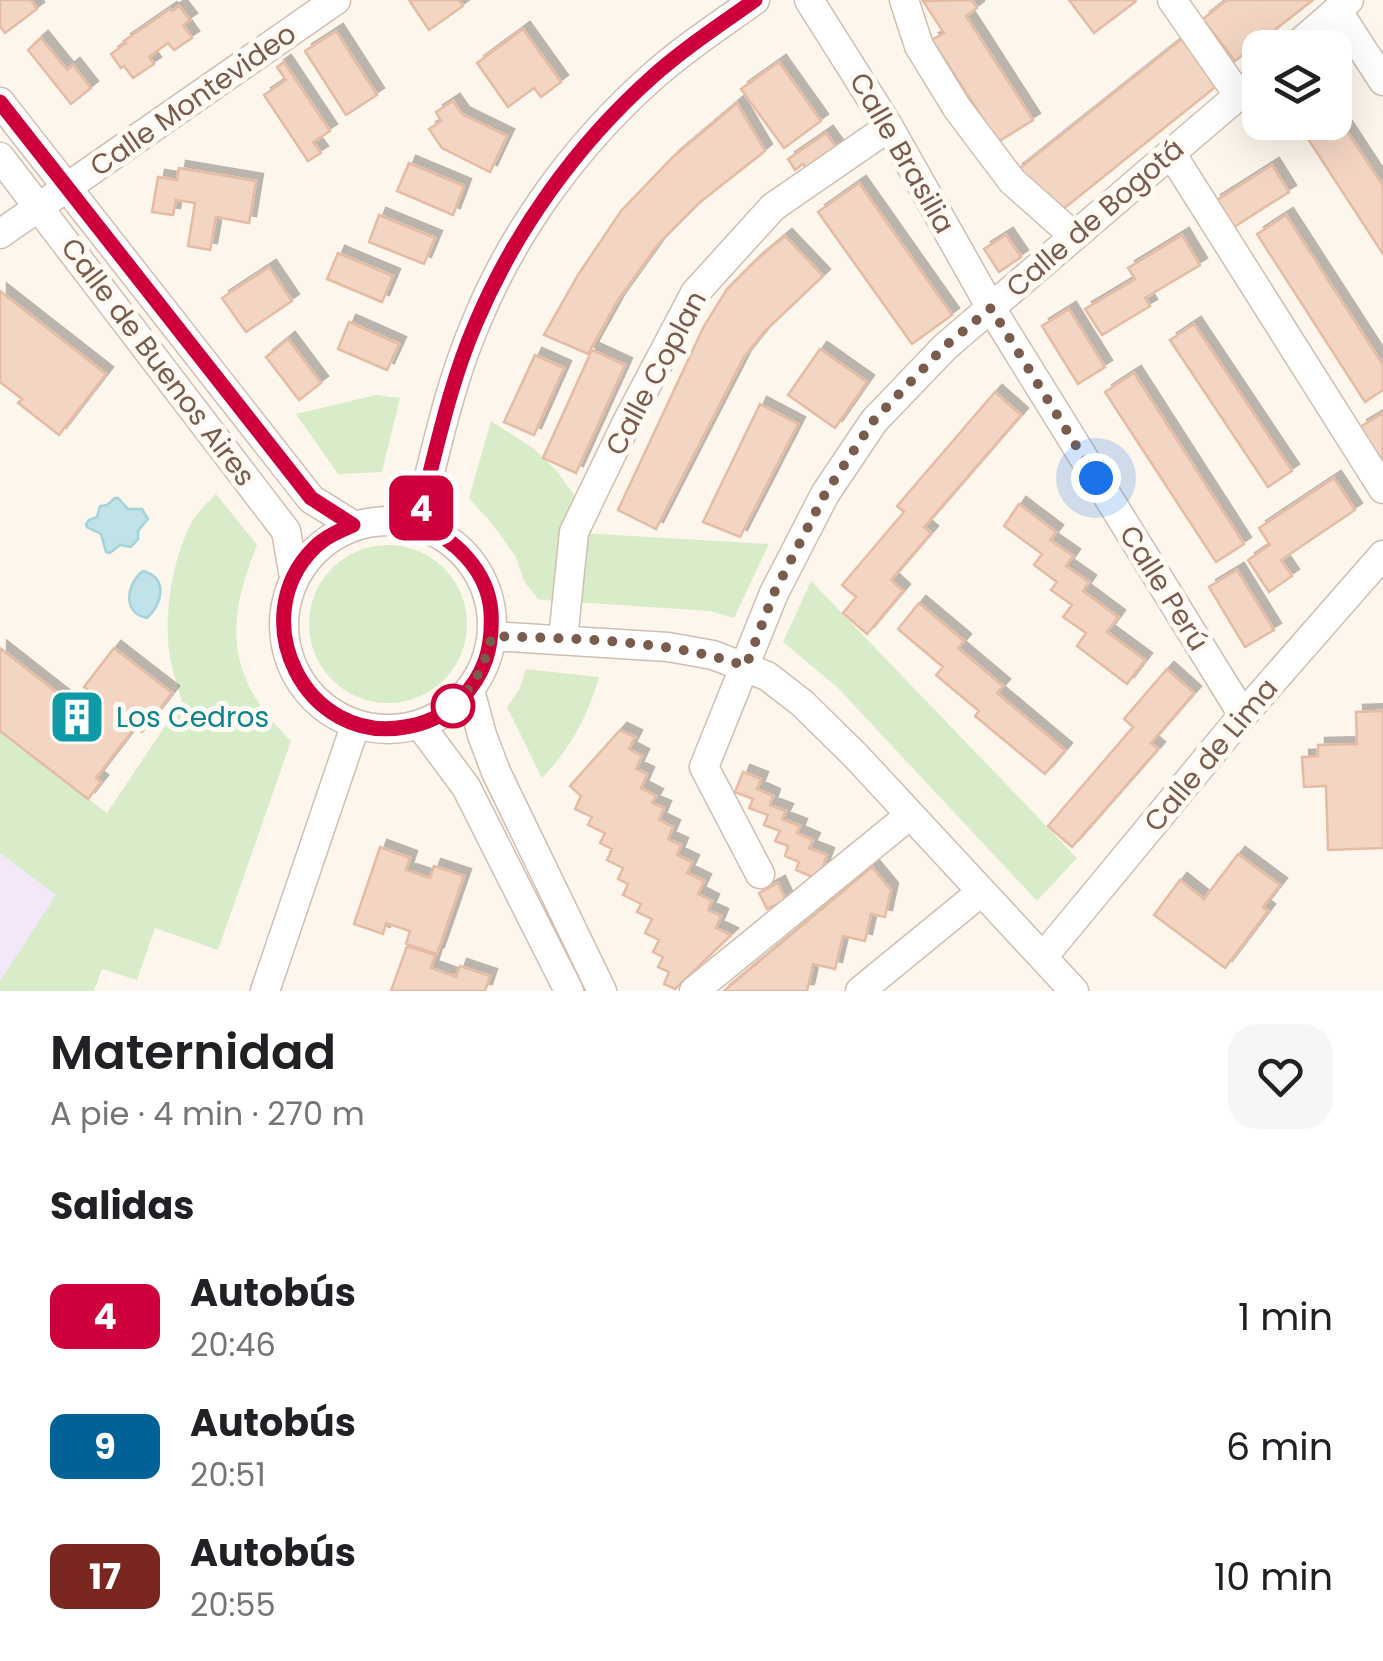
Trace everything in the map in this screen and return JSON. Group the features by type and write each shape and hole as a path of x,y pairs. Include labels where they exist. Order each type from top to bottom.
{"street":[{"name":"Calle Montevideo","path":"0,234 336,0"},
{"path":"417,523 475,325 516,241 570,165 610,118 653,76 755,0"},
{"name":"Calle Brasilia","path":"809,0 889,126 991,308"},
{"path":"904,0 919,46 957,108 1012,181 1074,236"},
{"path":"1172,0 1242,78"},
{"path":"1315,30 1343,5 1383,80"},
{"name":"Calle de Bogotá","path":"760,874 704,768 774,593 825,494 874,420 944,347 1242,92"},
{"name":"Calle de Buenos Aires","path":"0,102 311,498 353,525"},
{"name":"Calle Coplan","path":"563,639 574,532 695,293 773,207 889,126"},
{"path":"1170,153 1383,489"},
{"name":"Calle de Buenos Aires","path":"0,157 286,530 294,576"},
{"name":"Calle Perú","path":"991,308 1242,715"},
{"path":"395,520 417,523 453,542 477,569 490,602 492,636 485,665 470,690 448,711 420,725 390,730 354,726 328,710 301,684 286,649 283,620 288,594 294,576 313,549 333,534 353,525 395,520"},
{"name":"Calle de Lima","path":"1042,957 1242,715 1383,555"},
{"path":"492,636 668,647 713,655 767,676 802,703 1074,991"},
{"path":"470,690 496,772 602,991"},
{"path":"420,725 466,787 570,991"},
{"path":"264,991 354,726"},
{"path":"694,991 910,815"},
{"path":"860,991 980,892"}],"shaded area":[{"path":"0,853 57,895 0,981"}],"green space":[{"path":"376,395 400,398 382,472 338,474 296,414"},
{"path":"491,421 533,448 557,471 581,505 561,602 538,599 524,581 516,557 469,498"},
{"path":"216,494 257,545 239,601 236,626 243,673 270,718 291,741 218,950 155,928 137,980 102,969 94,991 0,991 0,981 56,895 0,853 0,731 107,813 182,701 169,646 171,588 187,532"},
{"path":"581,533 769,544 734,618 710,611 574,602"},
{"path":"388,545 418,551 444,568 461,594 467,624 461,654 444,680 418,697 388,703 358,697 332,680 315,654 309,624 315,594 332,568 358,551"},
{"path":"811,581 1077,858 1037,901 837,687 783,642"},
{"path":"526,669 599,677 577,731 542,778 507,707 519,690"}],"water":[{"path":"115,498 128,509 142,509 148,519 131,547 120,545 110,553 106,552 101,534 86,524 97,517 100,506"},
{"path":"143,571 160,585 159,599 147,618 133,610 129,597 133,583"}],"building":[{"path":"0,0 31,0 37,9 5,33 0,26"},
{"path":"409,0 459,0 463,6 429,30"},
{"path":"972,0 977,8 966,16 1033,120 998,142 932,40 944,33 923,1"},
{"path":"1069,0 1133,0 1135,2 1094,33"},
{"path":"1227,0 1313,0 1275,30 1242,30 1242,56 1235,61 1203,19"},
{"path":"179,6 190,20 183,25 192,38 174,50 168,43 149,57 154,64 133,78 111,54 124,41"},
{"path":"523,29 561,82 541,97 534,88 508,107 477,63"},
{"path":"336,31 377,95 346,115 305,51"},
{"path":"41,38 67,70 73,65 91,88 71,104 28,50"},
{"path":"1183,38 1219,84 1062,210 1049,194 1040,202 1016,171"},
{"path":"284,62 330,131 313,142 321,153 308,161 264,95 286,80 277,67"},
{"path":"779,62 821,121 784,148 741,89"},
{"path":"453,101 462,114 507,136 490,172 442,148 429,129 441,121 436,112"},
{"path":"737,103 765,151 699,203 659,243 618,300 588,354 544,335 621,211 673,157"},
{"path":"826,133 841,154 811,175 803,164 795,170 788,159"},
{"path":"1352,139 1383,186 1383,254 1309,140"},
{"path":"409,163 464,186 453,215 397,191"},
{"path":"1272,165 1289,192 1231,229 1214,202"},
{"path":"179,168 256,181 249,223 216,217 210,250 188,246 195,203 176,200 173,215 152,212 158,177 177,180"},
{"path":"859,183 952,315 912,344 818,212"},
{"path":"379,215 435,238 424,264 369,242"},
{"path":"1286,215 1383,365 1383,390 1365,402 1257,234"},
{"path":"1006,235 1021,257 999,272 984,249"},
{"path":"1182,235 1200,265 1145,298 1150,306 1102,335 1085,309 1135,279 1128,268"},
{"path":"785,236 823,276 765,331 744,357 656,529 618,510 704,326 727,289"},
{"path":"338,253 393,276 382,302 327,279"},
{"path":"269,267 292,301 246,332 222,298"},
{"path":"0,291 106,374 59,435 18,403 22,399 0,382"},
{"path":"1069,309 1105,367 1078,384 1042,326"},
{"path":"349,322 399,344 387,370 338,349"},
{"path":"1194,324 1292,471 1268,487 1170,340"},
{"path":"288,339 321,383 299,400 266,357"},
{"path":"820,349 867,382 835,428 788,395"},
{"path":"592,350 625,365 576,473 543,458"},
{"path":"535,355 564,368 534,435 504,422"},
{"path":"1134,373 1244,544 1216,562 1105,392"},
{"path":"995,392 1021,415 924,527 931,533 891,580 903,591 867,634 843,613 856,597 842,585 904,512 897,506"},
{"path":"760,404 798,424 740,537 703,522"},
{"path":"1383,413 1383,457 1378,460 1360,427"},
{"path":"1334,478 1355,510 1281,560 1292,576 1269,592 1248,560 1270,545 1259,528"},
{"path":"1019,504 1056,532 1050,540 1073,556 1066,566 1089,582 1083,591 1118,617 1107,632 1145,660 1127,684 1077,646 1086,633 1063,617 1072,605 1051,590 1057,582 1034,565 1042,554 1004,526"},
{"path":"1237,570 1274,630 1245,647 1209,587"},
{"path":"919,603 964,641 958,648 1003,686 997,693 1065,750 1045,774 975,716 979,711 936,675 943,667 898,629"},
{"name":"Los Cedros","path":"0,648 74,706 114,648 172,693 142,732 135,727 96,778 101,782 88,799 0,731"},
{"path":"1167,669 1194,693 1151,743 1158,749 1072,847 1048,826 1133,727 1124,719"},
{"path":"1383,711 1383,848 1328,850 1326,786 1304,787 1302,757 1318,756 1318,745 1357,744 1356,712"},
{"path":"620,730 635,737 629,749 642,756 636,769 647,774 641,788 656,796 652,803 664,808 659,820 673,827 668,839 681,845 677,855 692,862 687,873 704,881 698,894 712,901 708,910 721,916 716,928 731,935 675,989 664,984 669,972 658,967 663,957 653,952 659,940 645,933 652,919 637,912 641,904 623,895 628,884 618,879 623,868 607,860 612,849 600,843 605,833 588,825 592,817 575,809 581,796 570,786"},
{"path":"743,772 761,779 757,789 773,796 770,805 786,811 782,819 800,826 797,833 813,840 809,848 827,855 818,879 796,870 799,862 785,856 788,846 775,841 780,831 764,825 768,815 749,808 753,799 735,792"},
{"path":"380,847 410,858 406,870 430,878 434,866 464,876 437,954 406,944 410,931 386,923 383,934 354,924"},
{"path":"1238,854 1280,885 1263,907 1268,911 1225,968 1154,915 1180,880 1204,899"},
{"path":"872,867 891,890 885,917 871,914 865,941 843,936 835,969 813,964 807,991 724,991"},
{"path":"778,883 786,900 767,909 759,893"},
{"path":"407,946 435,955 431,968 456,977 460,966 490,976 485,991 391,991"}],"bus line":[{"name":"4","path":"0,102 311,498 353,525 313,549 294,576 283,620 286,649 301,684 328,710 354,726 390,730 420,725 448,711 470,690 485,665 492,636 490,602 477,569 453,542 417,523 475,325 516,241 570,165 610,118 653,76 755,0"}],"place":[{"name":"Los Cedros","path":"77,717"}],"route":[{"path":"453,706 448,711 470,690 485,665 492,636 668,647 746,666 774,593 825,494 874,420 944,347 991,308 1096,478"}]}
